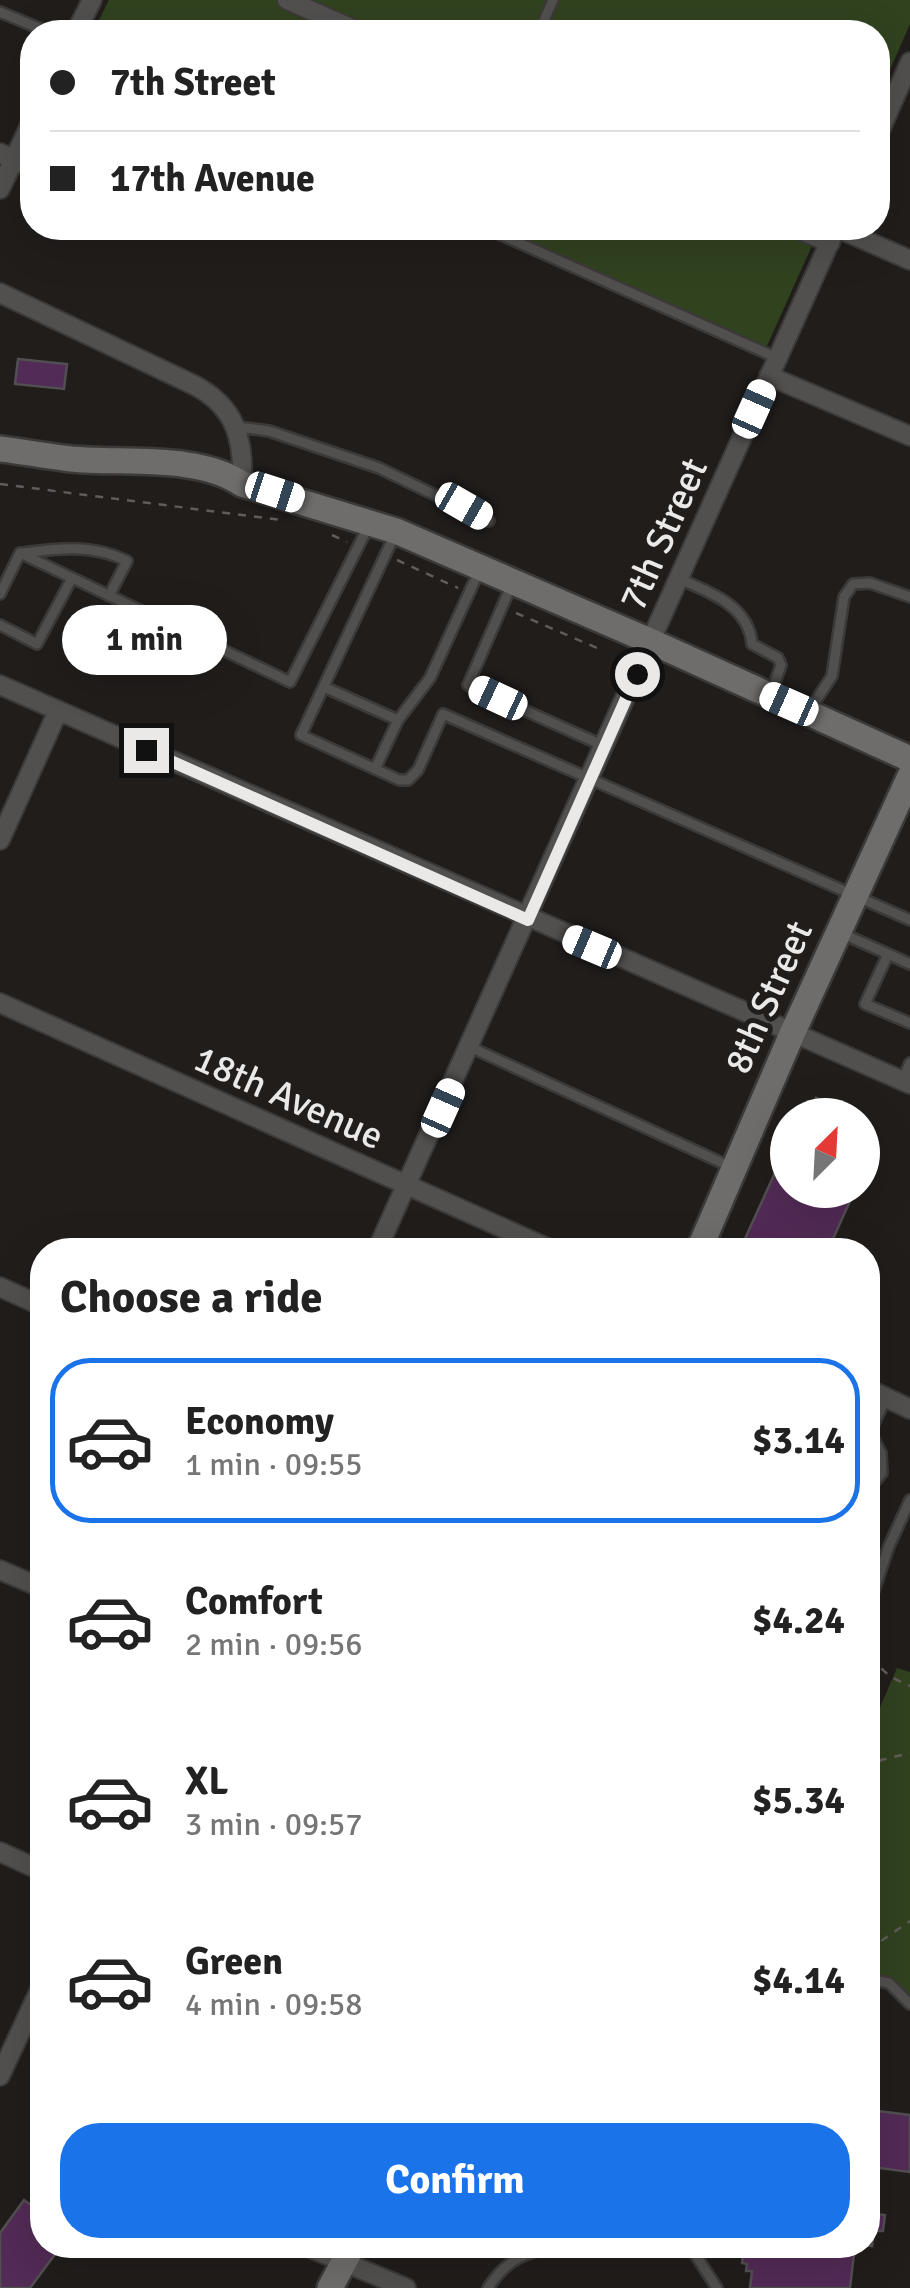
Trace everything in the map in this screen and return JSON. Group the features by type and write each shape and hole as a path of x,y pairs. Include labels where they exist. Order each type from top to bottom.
{"main road":[{"path":"0,449 71,458 219,488 242,484 396,531 910,759"},
{"name":"8th Street","path":"704,1238 910,776"},
{"path":"330,2288 346,2258"}],"street":[{"path":"287,0 333,20"},
{"path":"890,108 910,62"},
{"path":"0,189 7,156"},
{"name":"7th Street","path":"383,1238 831,240"},
{"path":"854,240 910,260"},
{"path":"0,293 206,392 230,413 238,427 244,458 242,484"},
{"path":"768,376 910,436"},
{"path":"0,685 792,1034 907,1076"},
{"path":"0,839 58,710"},
{"name":"18th Avenue","path":"0,1003 520,1238"},
{"path":"0,1288 30,1301"},
{"path":"880,1395 910,1409"},
{"path":"0,1570 30,1583"},
{"path":"0,1852 30,1866"},
{"path":"0,2076 30,2011"},
{"path":"355,2258 406,2288"}],"lane":[{"path":"513,240 777,358"},
{"path":"238,427 268,431 380,468 490,521"},
{"path":"20,553 290,682 371,523"},
{"path":"396,531 301,736 399,780 408,780 418,770 443,714 910,919"},
{"path":"20,553 65,548 127,560 110,596"},
{"path":"0,594 20,553"},
{"path":"375,769 398,720 430,678 480,568"},
{"path":"0,626 38,644 72,578"},
{"path":"679,580 734,606 751,633 752,644 778,658 781,665 770,696"},
{"path":"513,582 468,685 604,746"},
{"path":"808,712 832,676 844,597 853,584 870,583 910,597"},
{"path":"324,686 398,720"},
{"path":"838,932 910,964"},
{"path":"888,954 865,1004 910,1023"},
{"path":"470,1047 734,1168"},
{"path":"880,1410 886,1398"},
{"path":"880,1452 884,1467 880,1477"},
{"path":"880,1573 910,1500"},
{"path":"880,1982 889,1983 910,2004"},
{"path":"488,2288 516,2258"},
{"path":"697,2258 717,2288"}],"path":[{"path":"0,484 284,520"},
{"path":"321,531 350,542"},
{"path":"880,1670 910,1686"},
{"path":"880,1762 910,1753"},
{"path":"880,1941 910,1921"}],"green space":[{"path":"109,0 910,0 910,24 890,70 890,20 99,20"},
{"path":"515,240 815,240 766,348"},
{"path":"897,1668 910,1672 910,2004 880,1978 880,1707"}],"building":[{"path":"18,359 67,364 64,389 15,384"},
{"path":"770,1184 770,1208 847,1208 833,1238 745,1238"},
{"path":"880,2111 910,2115 910,2172 880,2168"},
{"path":"24,2200 30,2204 30,2258 52,2258 30,2288 0,2288 0,2233"},
{"path":"880,2214 885,2215 880,2231"},
{"path":"743,2258 853,2258 850,2288 750,2288 752,2271 746,2271 747,2264 742,2263"}],"route":[{"path":"146,750 528,920 637,674"}]}
